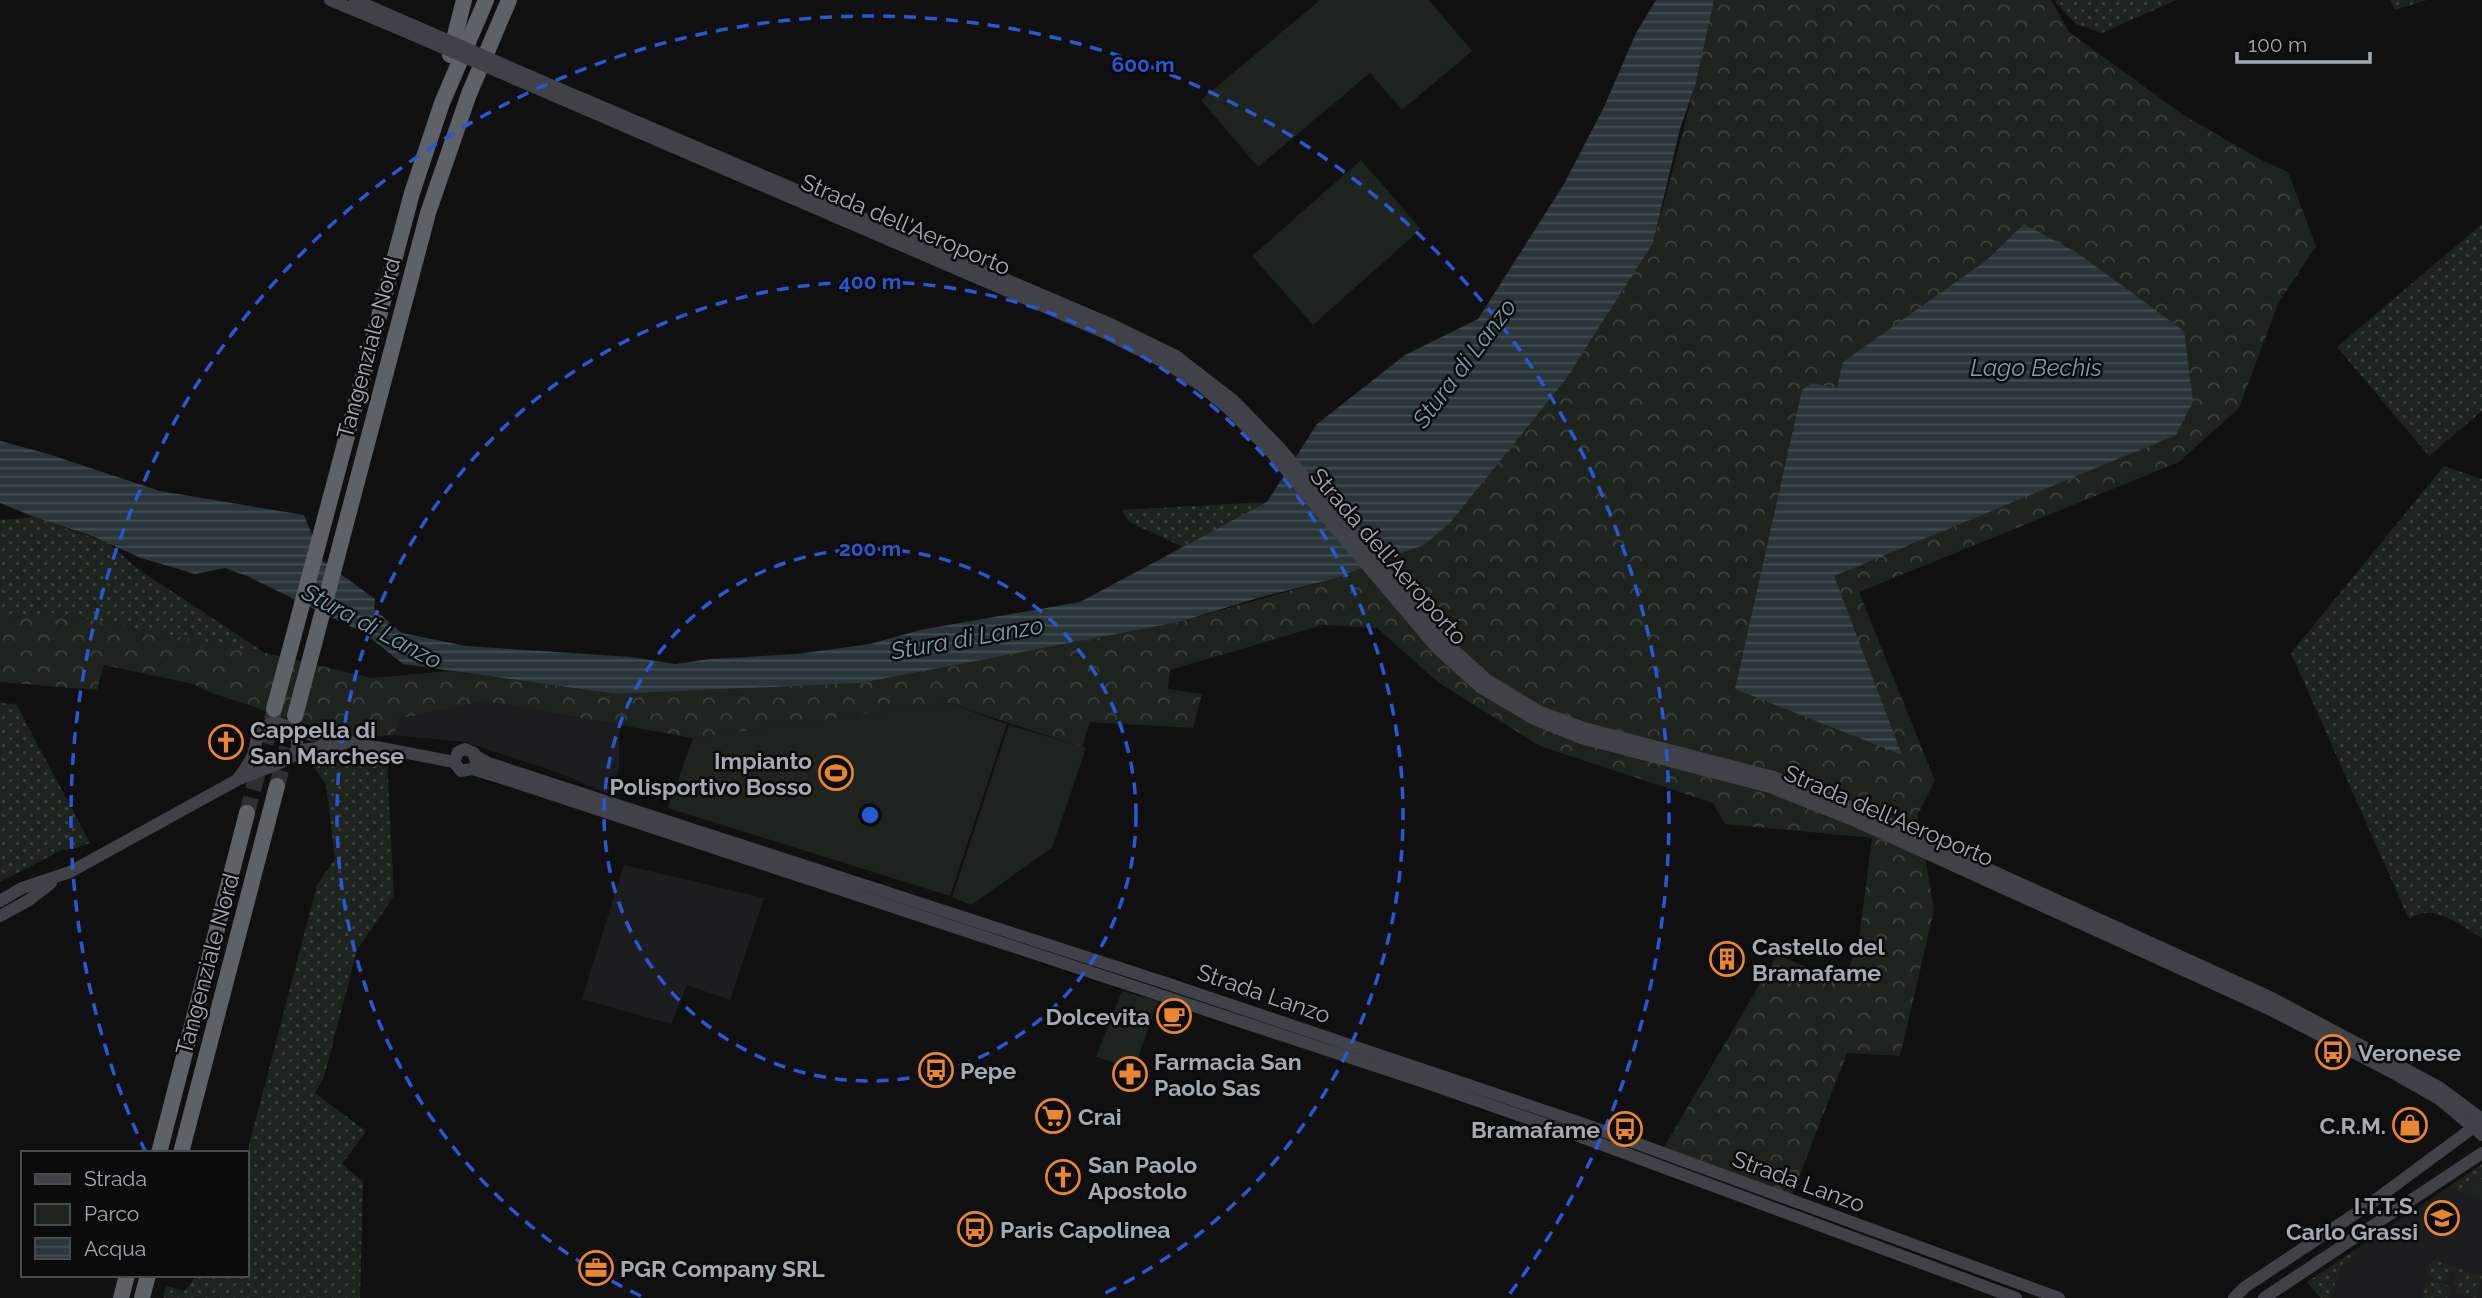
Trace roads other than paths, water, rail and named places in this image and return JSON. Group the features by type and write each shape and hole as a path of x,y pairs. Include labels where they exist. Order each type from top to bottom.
{"highway":[{"path":"442,103 464,0"},
{"name":"Tangenziale Nord","path":"276,704 412,193 442,103 486,0"},
{"name":"Tangenziale Nord","path":"295,717 428,213 469,94 509,0"},
{"name":"Tangenziale Nord","path":"182,1151 277,786"},
{"name":"Tangenziale Nord","path":"160,1151 247,813"},
{"path":"121,1298 126,1277"},
{"path":"142,1298 147,1277"}],"street":[{"name":"Strada dell'Aeroporto","path":"330,0 413,30 1105,327 1167,363 1230,410 1271,452 1404,602 1444,641 1487,680 1540,712 1584,728 1774,777 1863,812 2273,998 2442,1095 2480,1125"},
{"name":"Strada dell'Aeroporto","path":"355,0 413,30"},
{"path":"295,717 355,742 456,757 468,750 474,763 461,771 456,757"},
{"path":"237,780 252,758 259,732 268,724 282,724 295,717"},
{"path":"0,916 29,900 57,878 237,780 287,762 296,751 295,717"},
{"path":"296,751 355,742"},
{"path":"255,747 261,759 274,765"},
{"name":"Strada Lanzo","path":"474,763 488,763 1184,988 1581,1123 2059,1298"},
{"name":"Strada Lanzo","path":"474,763 1427,1083 1576,1135 2016,1298"},
{"path":"0,901 22,888 57,878"},
{"path":"2234,1298 2480,1125"},
{"path":"2264,1298 2482,1153"}],"water":[{"name":"Stura di Lanzo","path":"1656,0 1714,0 1695,86 1680,129 1653,243 1566,379 1450,523 1424,545 1333,579 1179,622 861,683 616,694 403,664 364,633 249,577 225,568 195,574 141,558 92,536 0,503 0,441 160,491 304,515 323,561 375,599 374,609 402,633 466,646 631,657 675,664 710,659 797,654 870,644 920,630 1080,602 1267,502 1317,424 1405,355 1478,319 1564,184 1604,107 1636,33"},
{"name":"Lago Bechis","path":"2024,224 2079,254 2184,331 2193,401 2176,435 1834,576 1902,755 1735,689 1802,390 1812,383 1837,388 1843,362 1987,260"}],"tunnel":[{"path":"247,813 274,712"},
{"path":"277,786 295,717"}],"place":[{"name":"Cappella di San Marchese","path":"226,742"},
{"name":"Impianto Polisportivo Bosso","path":"836,773"},
{"name":"Castello del Bramafame","path":"1727,959"},
{"name":"Dolcevita","path":"1174,1016"},
{"name":"Veronese","path":"2333,1052"},
{"name":"Pepe","path":"936,1070"},
{"name":"Farmacia San Paolo Sas","path":"1130,1074"},
{"name":"Crai","path":"1053,1116"},
{"name":"C.R.M.","path":"2410,1125"},
{"name":"Bramafame","path":"1625,1129"},
{"name":"San Paolo Apostolo","path":"1063,1177"},
{"name":"I.T.T.S. Carlo Grassi","path":"2442,1218"},
{"name":"Paris Capolinea","path":"975,1229"},
{"name":"PGR Company SRL","path":"596,1268"}]}
